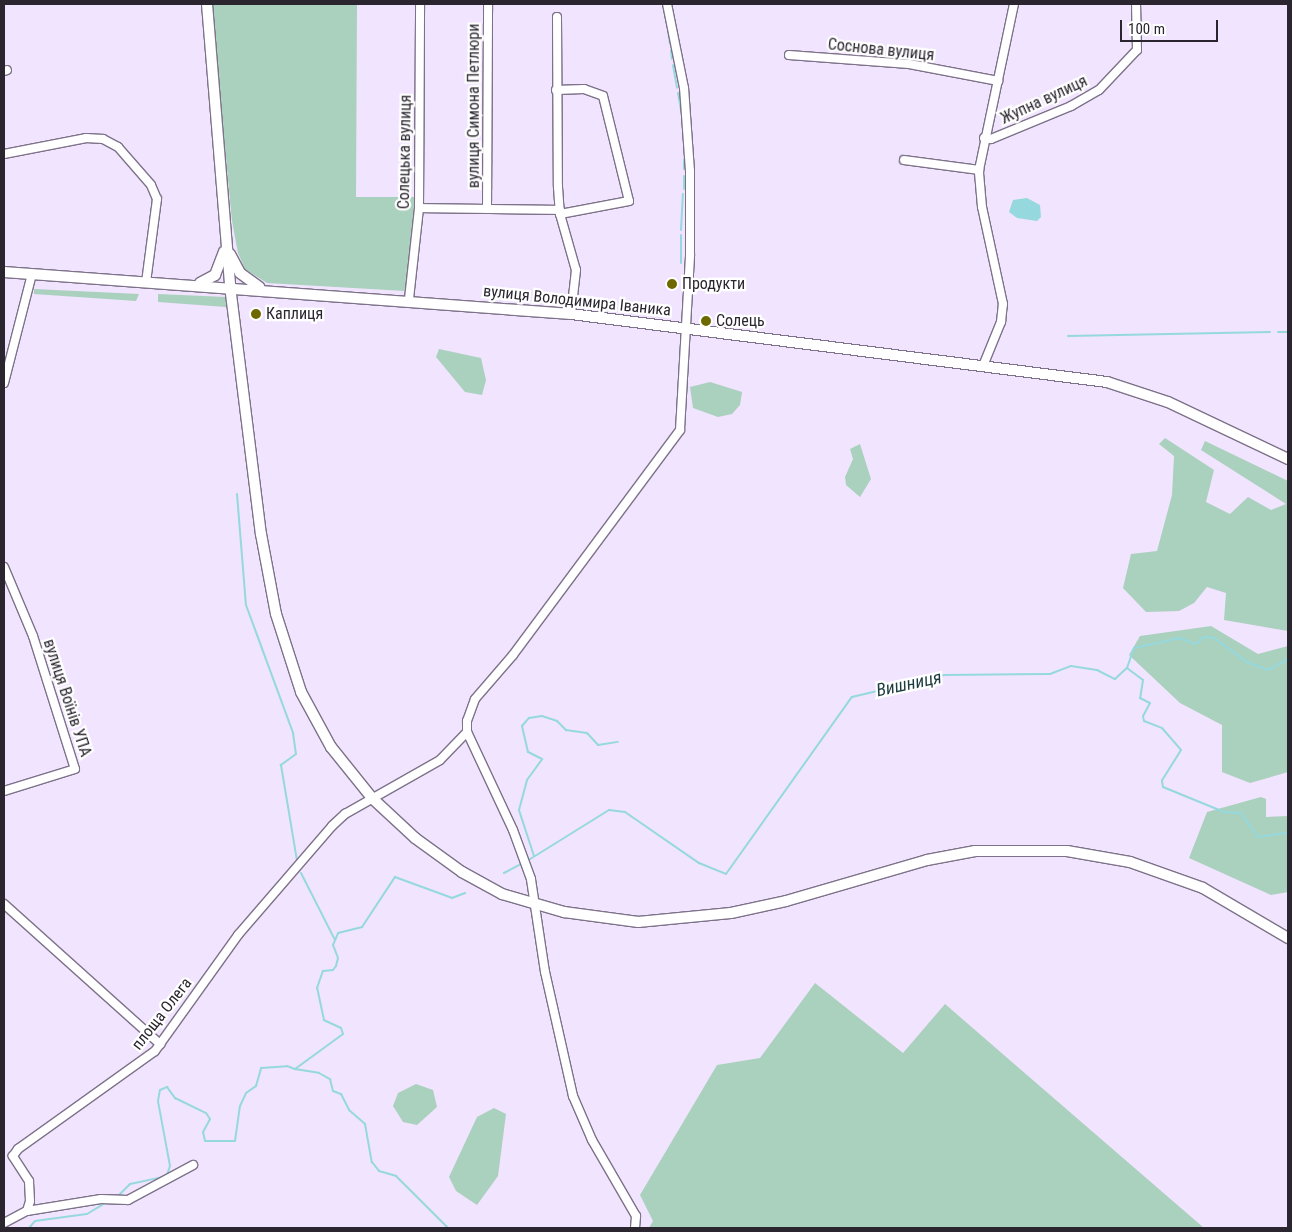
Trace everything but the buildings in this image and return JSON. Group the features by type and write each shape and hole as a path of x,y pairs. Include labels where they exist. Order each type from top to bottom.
{"main road":[{"path":"207,4 230,286 261,534 283,640 316,721 372,798 415,838 462,872 502,894 535,906 614,920 680,919 786,901 927,860 975,851 1049,850 1130,862 1203,888 1288,938"},
{"path":"196,285 215,275 226,241"},
{"path":"226,241 240,273 260,288"},
{"path":"4,272 32,274"},
{"name":"вулиця Володимира Іваника","path":"32,274 260,288 409,300 571,314 685,328"},
{"path":"685,328 1126,386 1168,402 1288,459"}],"street":[{"name":"Солецька вулиця","path":"409,300 419,208 420,4"},
{"name":"вулиця Симона Петлюри","path":"488,4 488,209"},
{"name":"вулиця Володимира Іваника","path":"667,4 684,88 690,171 690,254 685,328"},
{"path":"983,366 1000,322 1003,304 982,207 979,170 1014,4"},
{"name":"Жупна вулиця","path":"987,139 1071,106 1099,90 1137,50 1136,4"},
{"path":"557,17 556,90 560,212 576,270 571,314"},
{"name":"Соснова вулиця","path":"789,55 909,64 998,81"},
{"path":"419,208 560,212 629,201 603,96 584,89 556,90"},
{"path":"4,154 86,138 107,140 122,151 151,185 157,199 146,282"},
{"path":"904,160 979,170"},
{"path":"4,383 32,274"},
{"path":"635,1228 636,1216 592,1140 573,1096 545,972 535,906 525,862 467,732 468,715 475,699 513,655 590,547 674,442 680,423 685,328"},
{"name":"вулиця Воїнів УПА","path":"4,567 32,636 75,768 4,791"},
{"name":"площа Олега","path":"27,1211 29,1181 14,1156 18,1148 61,1115 134,1069 160,1044 238,935 345,814 440,760 467,732"},
{"path":"4,904 160,1044"},
{"path":"4,1223 27,1211 100,1199 118,1203 152,1189 193,1164"}],"shaded area":[{"path":"211,4 357,4 356,197 415,197 405,291 267,283 245,269 238,253 232,221"},
{"path":"1027,198 1040,205 1041,217 1037,221 1017,218 1009,212 1013,200"},
{"path":"34,289 139,294 136,301 34,294"},
{"path":"158,294 226,297 226,307 158,302"},
{"path":"439,349 481,358 486,380 482,395 465,392 436,357"},
{"path":"710,382 742,392 740,405 732,414 718,417 693,408 690,387"},
{"path":"1165,438 1214,470 1206,502 1230,514 1248,497 1271,510 1286,504 1201,450 1205,441 1288,481 1288,631 1224,620 1226,593 1207,587 1194,603 1179,611 1146,612 1123,588 1131,554 1157,551 1172,495 1174,456 1159,444"},
{"path":"860,444 871,479 860,497 846,485 845,477 853,459 850,449"},
{"path":"1211,626 1258,654 1288,646 1288,772 1250,783 1222,772 1222,725 1180,703 1129,655 1140,636"},
{"path":"1261,797 1266,799 1266,817 1288,816 1288,892 1271,895 1189,858 1207,812"},
{"path":"815,983 903,1053 945,1004 1204,1228 649,1228 653,1221 640,1195 717,1065 760,1058"},
{"path":"416,1084 433,1090 437,1107 417,1125 403,1122 393,1106 398,1093"},
{"path":"494,1108 506,1114 498,1176 477,1205 456,1191 449,1177 477,1117"}],"waterway":[{"path":"663,4 667,25"},
{"path":"668,30 670,44"},
{"path":"671,50 672,59"},
{"path":"673,65 677,88"},
{"path":"678,93 683,122"},
{"path":"683,130 684,140"},
{"path":"685,147 685,155"},
{"path":"684,159 684,169"},
{"path":"684,176 684,189"},
{"path":"681,230 683,194"},
{"path":"681,235 681,263"},
{"path":"1068,336 1270,332"},
{"path":"1278,332 1288,332"},
{"path":"237,494 246,605 293,733 296,754 281,765 297,861"},
{"name":"Вишниця","path":"527,861 609,810 625,812 699,863 726,874 852,697 944,675 1050,674 1071,666 1097,670 1115,679 1127,668 1134,648 1180,638 1196,644 1204,637 1214,638 1247,662 1268,670 1288,659"},
{"name":"Вишниця","path":"1127,668 1143,680 1140,698 1150,703 1143,716 1144,721 1162,728 1181,750 1162,781 1163,787 1224,812 1241,813 1258,837 1288,833"},
{"path":"534,856 519,810 527,780 542,759 528,752 522,726 529,718 542,716 557,721 566,730 587,733 598,745 618,742"},
{"name":"Вишниця","path":"504,873 523,863"},
{"path":"301,873 335,940"},
{"name":"Вишниця","path":"167,1175 170,1166 158,1101 160,1090 167,1087 175,1098 206,1113 210,1119 203,1132 205,1141 235,1141 240,1106 246,1093 256,1086 261,1068 287,1066 295,1069 343,1034 341,1028 324,1020 317,988 323,971 333,970 336,966 338,958 333,945 338,933 362,927 395,877 452,898 465,893"},
{"path":"295,1069 319,1073 330,1079 333,1091 341,1094 349,1110 365,1124 372,1162 379,1171 396,1176 448,1228"},
{"name":"Вишниця","path":"118,1196 130,1184 162,1177"},
{"name":"Вишниця","path":"29,1228 35,1221 87,1214 107,1202"}],"place":[{"name":"Продукти","path":"672,284"},
{"name":"Каплиця","path":"256,314"},
{"name":"Солець","path":"706,321"}]}
